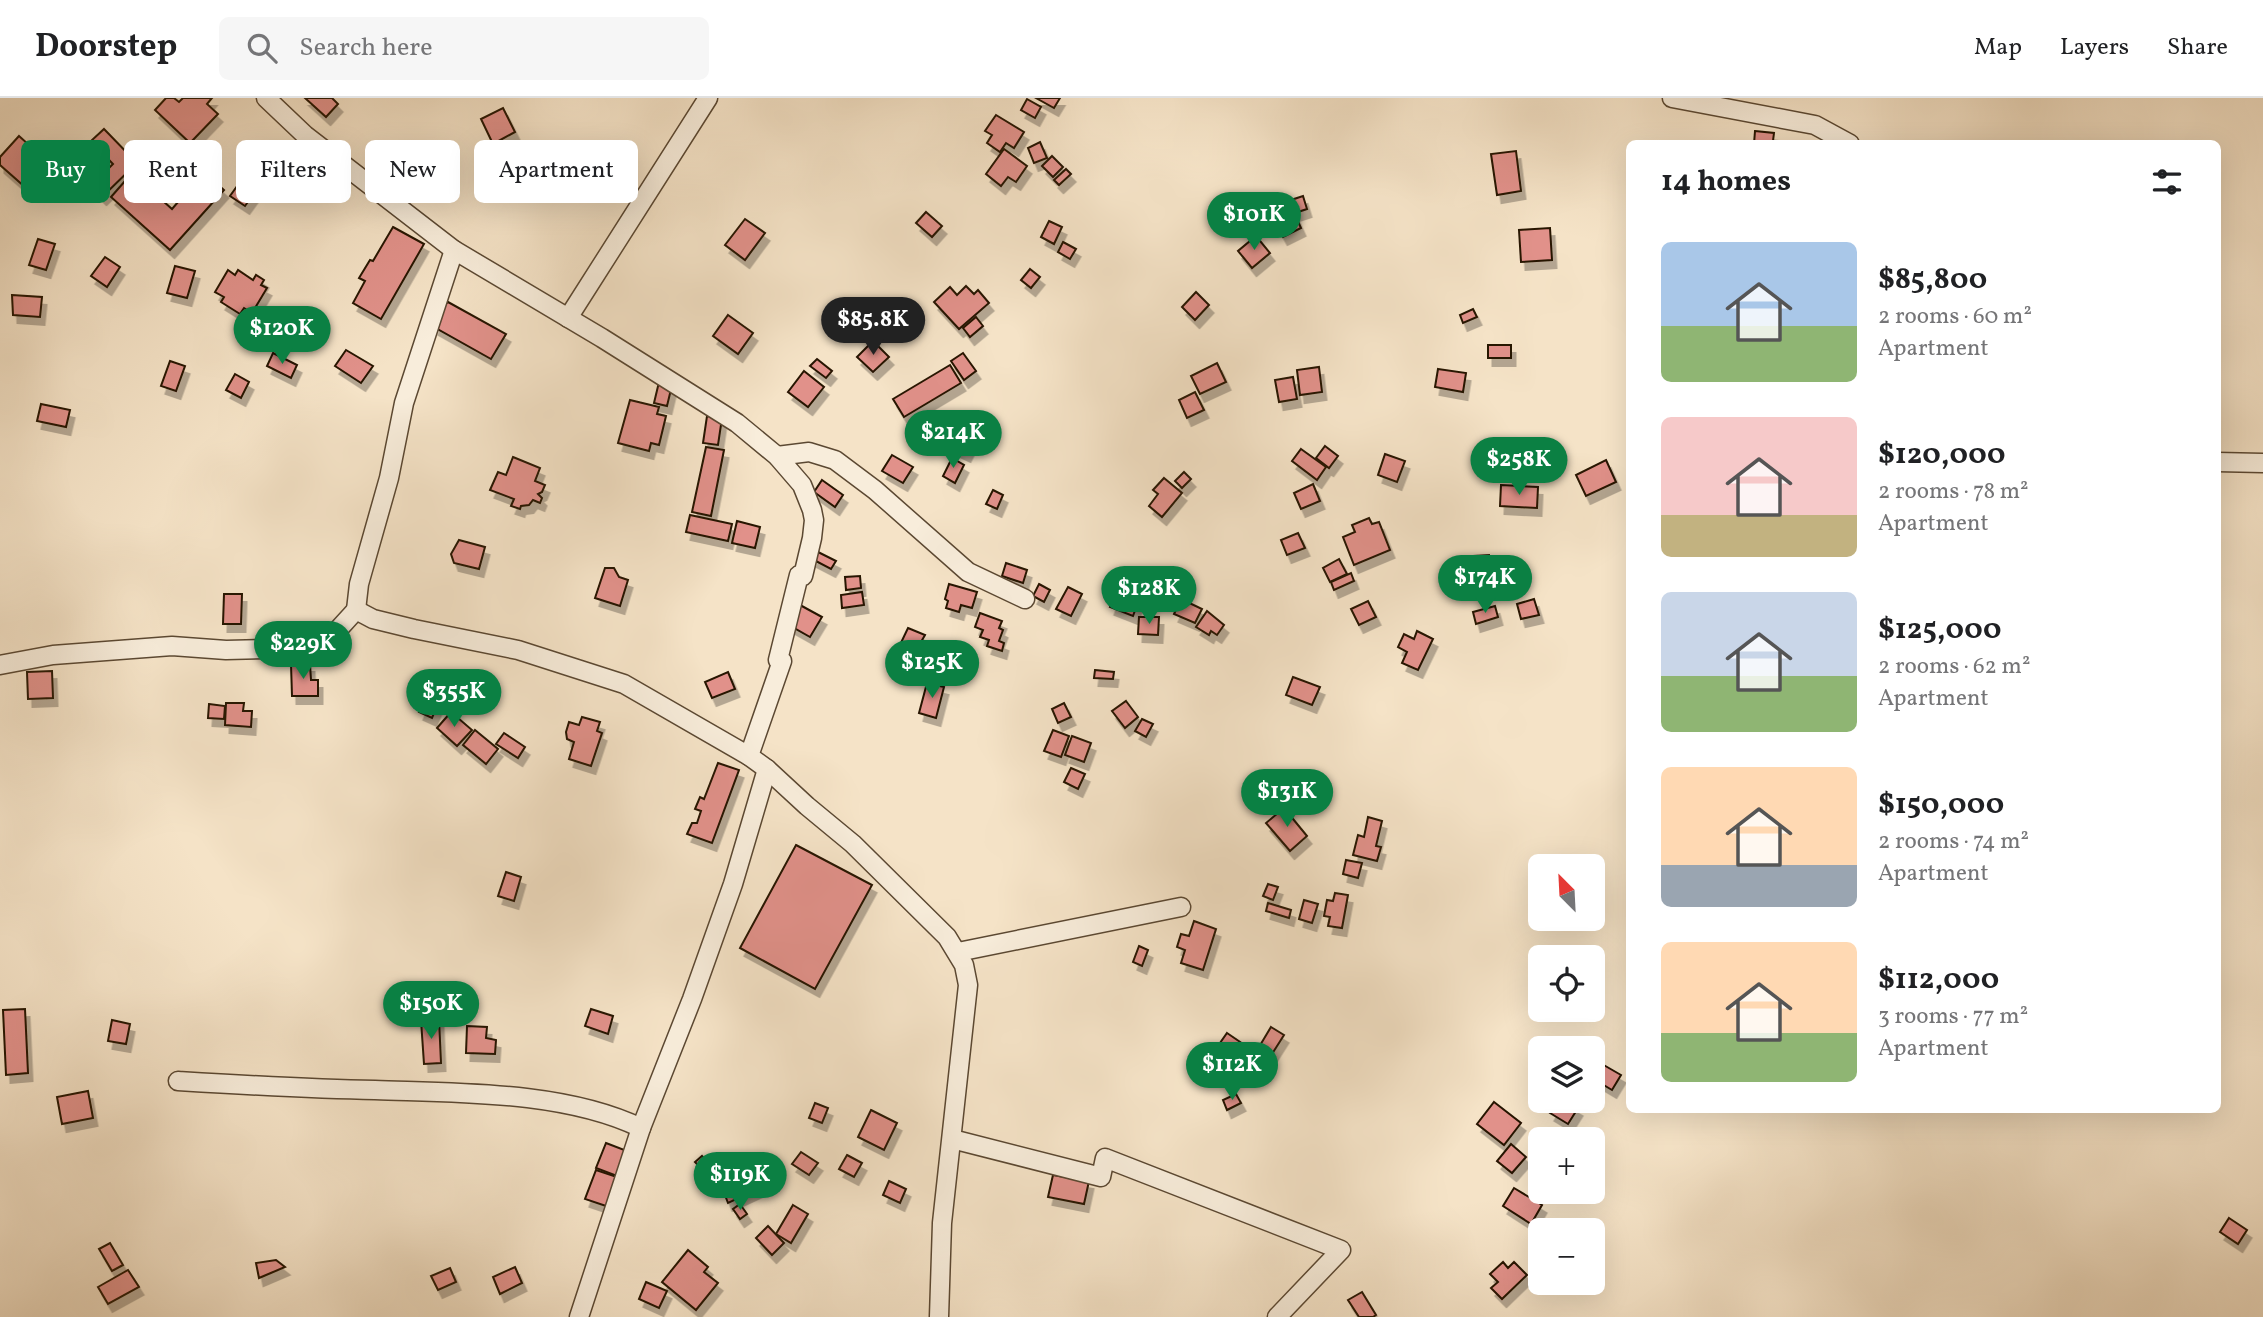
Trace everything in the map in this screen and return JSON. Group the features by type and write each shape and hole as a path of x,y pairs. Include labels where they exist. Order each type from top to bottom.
{"street":[{"path":"266,98 305,135 454,250 737,423 777,456 802,485 814,520 803,576 799,575 778,660 782,661 749,756"},
{"path":"568,318 708,98"},
{"path":"1672,98 1815,125 1843,140"},
{"path":"0,665 54,655 172,646 226,650 270,649 335,632 356,610 359,584 389,478 404,403 454,250"},
{"path":"777,456 809,452 835,460 875,490 968,572 1026,599"},
{"path":"2221,462 2263,463"},
{"path":"356,610 373,619 518,650 624,684 767,769 868,858 947,937 964,965 968,985 942,1223 939,1317"},
{"path":"579,1317 641,1128 692,999 733,884 767,769"},
{"path":"958,952 1181,907"},
{"path":"178,1081 277,1088 475,1093 552,1102 622,1119 641,1128"},
{"path":"951,1139 1101,1177 1105,1158 1341,1250 1277,1317"}],"building":[{"path":"166,98 174,98 179,102 183,98 212,98 207,104 218,114 193,140 187,140 155,110"},
{"path":"305,98 332,98 338,104 326,117"},
{"path":"1036,98 1060,98 1054,108"},
{"path":"1027,99 1041,107 1035,118 1021,110"},
{"path":"503,108 515,132 500,140 491,140 481,119"},
{"path":"996,115 1024,132 1014,148 1006,143 1000,152 987,143 992,135 985,131"},
{"path":"104,129 124,150 124,176 110,189 110,167 113,164 110,161 110,140 92,140"},
{"path":"1755,131 1774,133 1773,140 1754,140"},
{"path":"19,136 23,140 21,140 21,183 0,165 0,157"},
{"path":"1040,142 1047,158 1034,163 1028,148"},
{"path":"1004,149 1027,166 1016,182 1008,177 1001,186 986,174"},
{"path":"1516,151 1521,191 1497,195 1491,154"},
{"path":"1052,156 1063,167 1053,177 1042,166"},
{"path":"1066,169 1071,174 1059,185 1054,180"},
{"path":"124,182 124,203 165,203 172,209 177,203 212,203 170,250 111,197"},
{"path":"236,188 236,200 230,196"},
{"path":"1303,196 1307,209 1295,213 1291,200"},
{"path":"926,212 942,226 932,237 916,223"},
{"path":"1295,215 1301,228 1283,237 1276,224"},
{"path":"745,219 765,233 745,260 725,245"},
{"path":"1049,221 1062,227 1054,244 1041,237"},
{"path":"393,227 424,244 381,319 353,303 365,281 359,278 370,260 373,261"},
{"path":"1550,228 1552,260 1521,262 1519,230"},
{"path":"1256,236 1270,253 1252,268 1238,251"},
{"path":"38,239 55,244 46,270 29,265"},
{"path":"1063,242 1076,249 1070,259 1058,252"},
{"path":"105,257 120,267 107,287 91,276"},
{"path":"175,266 195,271 187,298 167,293"},
{"path":"1030,269 1040,277 1031,288 1021,280"},
{"path":"228,270 235,275 238,270 253,280 256,275 264,280 261,285 267,288 252,313 244,308 240,314 221,302 224,297 215,292"},
{"path":"966,286 974,294 978,290 989,303 959,329 934,302 950,287 957,295"},
{"path":"1196,292 1209,305 1195,320 1182,307"},
{"path":"12,295 42,297 40,317 13,315"},
{"path":"448,302 506,334 491,359 434,327 439,309"},
{"path":"1473,309 1477,317 1463,323 1460,315"},
{"path":"728,315 753,333 738,354 713,336"},
{"path":"976,317 983,326 970,337 963,328"},
{"path":"873,341 889,357 873,372 857,357"},
{"path":"1488,345 1511,345 1511,358 1488,358"},
{"path":"346,350 373,366 361,383 335,366"},
{"path":"273,353 297,365 291,378 267,366"},
{"path":"963,353 976,371 964,380 951,361"},
{"path":"817,359 832,371 826,378 810,366"},
{"path":"170,361 185,366 176,391 161,386"},
{"path":"1217,363 1226,382 1200,394 1191,376"},
{"path":"950,365 961,383 904,417 893,399"},
{"path":"1319,367 1322,392 1300,395 1297,370"},
{"path":"1438,369 1466,373 1463,392 1435,387"},
{"path":"804,371 824,387 808,407 788,392"},
{"path":"235,374 249,382 241,398 226,390"},
{"path":"1293,377 1297,399 1279,402 1275,380"},
{"path":"659,382 672,385 667,406 654,403"},
{"path":"1195,392 1204,410 1187,418 1179,400"},
{"path":"630,400 659,407 657,414 666,416 659,445 651,443 649,451 618,443"},
{"path":"41,404 70,410 66,427 37,421"},
{"path":"707,416 722,418 718,445 703,443"},
{"path":"954,435 971,444 966,454 949,446"},
{"path":"1325,446 1338,456 1329,468 1316,458"},
{"path":"706,447 724,450 711,516 692,512"},
{"path":"1301,449 1326,467 1317,480 1292,461"},
{"path":"1385,454 1405,461 1397,482 1378,475"},
{"path":"892,455 913,467 903,483 882,471"},
{"path":"513,457 540,468 535,481 545,485 538,494 542,498 540,503 533,500 520,509 511,506 514,499 490,490 498,472 506,475"},
{"path":"952,458 964,465 955,483 943,476"},
{"path":"1606,460 1616,482 1586,496 1576,475"},
{"path":"1184,472 1191,479 1182,488 1175,481"},
{"path":"1164,478 1182,493 1162,517 1149,506 1158,494 1153,490"},
{"path":"822,480 843,495 835,507 814,492"},
{"path":"1313,484 1320,501 1301,509 1294,493"},
{"path":"1501,485 1538,487 1537,508 1500,506"},
{"path":"993,490 1003,495 997,509 986,504"},
{"path":"690,515 732,524 728,541 686,532"},
{"path":"1369,518 1372,524 1379,522 1390,550 1354,565 1343,537 1355,532 1352,525"},
{"path":"737,521 760,527 755,548 732,543"},
{"path":"1298,533 1305,548 1287,555 1281,540"},
{"path":"459,540 485,547 479,569 454,563 451,554"},
{"path":"816,551 836,561 831,569 812,559"},
{"path":"1489,555 1490,569 1476,570 1474,556"},
{"path":"1339,559 1347,574 1330,582 1323,568"},
{"path":"1006,563 1027,570 1023,583 1002,576"},
{"path":"605,568 614,568 619,577 628,580 620,606 595,598"},
{"path":"1351,573 1354,581 1334,590 1331,582"},
{"path":"860,576 861,588 846,590 845,577"},
{"path":"949,584 977,592 972,608 961,605 959,612 946,608 948,601 945,599"},
{"path":"1039,584 1050,590 1044,602 1033,596"},
{"path":"1068,587 1082,594 1071,616 1056,609"},
{"path":"1116,591 1139,599 1133,616 1110,607"},
{"path":"862,592 864,605 842,608 841,595"},
{"path":"224,594 242,594 241,624 223,624"},
{"path":"1181,599 1202,609 1195,623 1174,614"},
{"path":"1534,599 1539,615 1521,619 1517,604"},
{"path":"1368,601 1376,617 1359,625 1351,609"},
{"path":"800,605 822,617 810,637 789,625"},
{"path":"1495,606 1498,617 1476,624 1473,612"},
{"path":"1207,611 1224,625 1217,635 1211,631 1209,635 1196,627"},
{"path":"980,613 1002,621 999,628 1003,630 999,641 1004,643 1002,651 987,646 989,640 980,637 983,630 975,627"},
{"path":"1139,617 1159,617 1158,635 1138,634"},
{"path":"908,628 925,635 921,642 926,644 924,648 929,650 924,660 918,658 914,667 901,662 905,652 898,649"},
{"path":"1417,631 1433,639 1418,670 1402,663 1407,652 1398,647 1404,634 1414,639"},
{"path":"291,664 310,664 311,680 318,680 318,696 292,696"},
{"path":"1095,670 1114,672 1113,679 1094,678"},
{"path":"52,671 53,698 28,699 27,672"},
{"path":"728,672 735,689 712,698 705,682"},
{"path":"1293,677 1320,687 1312,705 1286,695"},
{"path":"927,683 944,687 936,718 919,713"},
{"path":"425,698 438,704 432,718 419,712"},
{"path":"1126,701 1138,717 1125,728 1112,711"},
{"path":"226,703 244,703 243,711 252,711 251,727 225,725"},
{"path":"1064,703 1071,717 1058,723 1052,709"},
{"path":"209,704 225,706 224,719 208,718"},
{"path":"451,712 472,730 457,746 437,728"},
{"path":"582,717 600,722 597,731 602,733 591,766 569,759 574,742 567,739 569,722 579,725"},
{"path":"1142,719 1153,724 1146,737 1135,731"},
{"path":"475,730 498,749 486,764 463,745"},
{"path":"1053,730 1069,736 1061,757 1044,751"},
{"path":"504,733 525,747 518,758 496,744"},
{"path":"1072,736 1091,743 1084,762 1065,755"},
{"path":"718,763 739,770 712,843 687,834 692,823 697,823 701,811 695,809 700,797 704,799"},
{"path":"1071,768 1085,774 1078,789 1064,782"},
{"path":"1284,808 1307,836 1290,851 1266,823"},
{"path":"1368,817 1382,821 1376,846 1381,847 1377,861 1353,855 1358,835 1364,837"},
{"path":"796,845 872,885 815,989 740,948"},
{"path":"1346,860 1362,863 1358,878 1343,874"},
{"path":"506,872 521,877 514,901 498,896"},
{"path":"1268,884 1278,887 1273,900 1263,896"},
{"path":"1335,893 1348,895 1342,928 1328,926 1330,917 1324,916 1327,900 1333,901"},
{"path":"1304,900 1318,904 1312,923 1299,919"},
{"path":"1268,903 1291,910 1289,918 1266,911"},
{"path":"1194,921 1216,929 1203,970 1181,963 1185,950 1177,947 1181,934 1189,936"},
{"path":"1139,946 1148,950 1142,966 1133,962"},
{"path":"25,1009 28,1073 6,1075 3,1010"},
{"path":"591,1009 613,1016 608,1034 585,1026"},
{"path":"439,1019 441,1063 424,1064 421,1020"},
{"path":"112,1020 130,1024 126,1044 108,1041"},
{"path":"467,1026 487,1027 486,1038 496,1040 495,1054 466,1053"},
{"path":"1271,1027 1284,1035 1272,1054 1259,1047"},
{"path":"1227,1033 1246,1046 1231,1068 1219,1060 1227,1048 1220,1043"},
{"path":"1605,1066 1621,1075 1612,1090 1605,1086"},
{"path":"88,1091 93,1118 62,1124 57,1097"},
{"path":"1236,1094 1241,1103 1227,1110 1223,1100"},
{"path":"1494,1102 1521,1123 1504,1145 1477,1124"},
{"path":"815,1103 828,1108 822,1123 809,1118"},
{"path":"871,1110 897,1123 884,1150 858,1137"},
{"path":"1550,1113 1575,1113 1568,1124"},
{"path":"606,1143 627,1151 617,1176 596,1168"},
{"path":"1511,1144 1526,1157 1512,1173 1497,1161"},
{"path":"801,1152 818,1163 809,1175 792,1164"},
{"path":"847,1155 862,1163 854,1177 839,1169"},
{"path":"702,1156 716,1171 710,1177 695,1162"},
{"path":"749,1169 758,1189 728,1203 720,1182"},
{"path":"596,1170 617,1177 606,1206 585,1199"},
{"path":"1053,1175 1089,1181 1084,1204 1048,1197"},
{"path":"889,1181 906,1189 900,1203 883,1195"},
{"path":"1514,1188 1528,1196 1528,1204 1542,1205 1534,1218 1528,1218 1528,1222 1503,1206"},
{"path":"740,1204 747,1214 740,1219 733,1209"},
{"path":"793,1205 808,1214 791,1243 776,1234"},
{"path":"2229,1218 2247,1230 2238,1244 2220,1232"},
{"path":"768,1226 784,1243 772,1255 756,1238"},
{"path":"110,1243 123,1265 112,1271 99,1249"},
{"path":"688,1250 708,1267 704,1272 718,1283 696,1310 662,1282"},
{"path":"276,1260 285,1267 259,1278 256,1263"},
{"path":"1503,1262 1508,1268 1514,1262 1527,1275 1502,1299 1491,1288 1498,1282 1490,1274"},
{"path":"515,1267 522,1283 500,1294 493,1277"},
{"path":"450,1268 456,1282 438,1290 431,1276"},
{"path":"128,1270 139,1287 108,1304 98,1287"},
{"path":"646,1282 667,1291 659,1308 639,1299"},
{"path":"1362,1292 1376,1315 1373,1317 1359,1317 1348,1300"}]}
